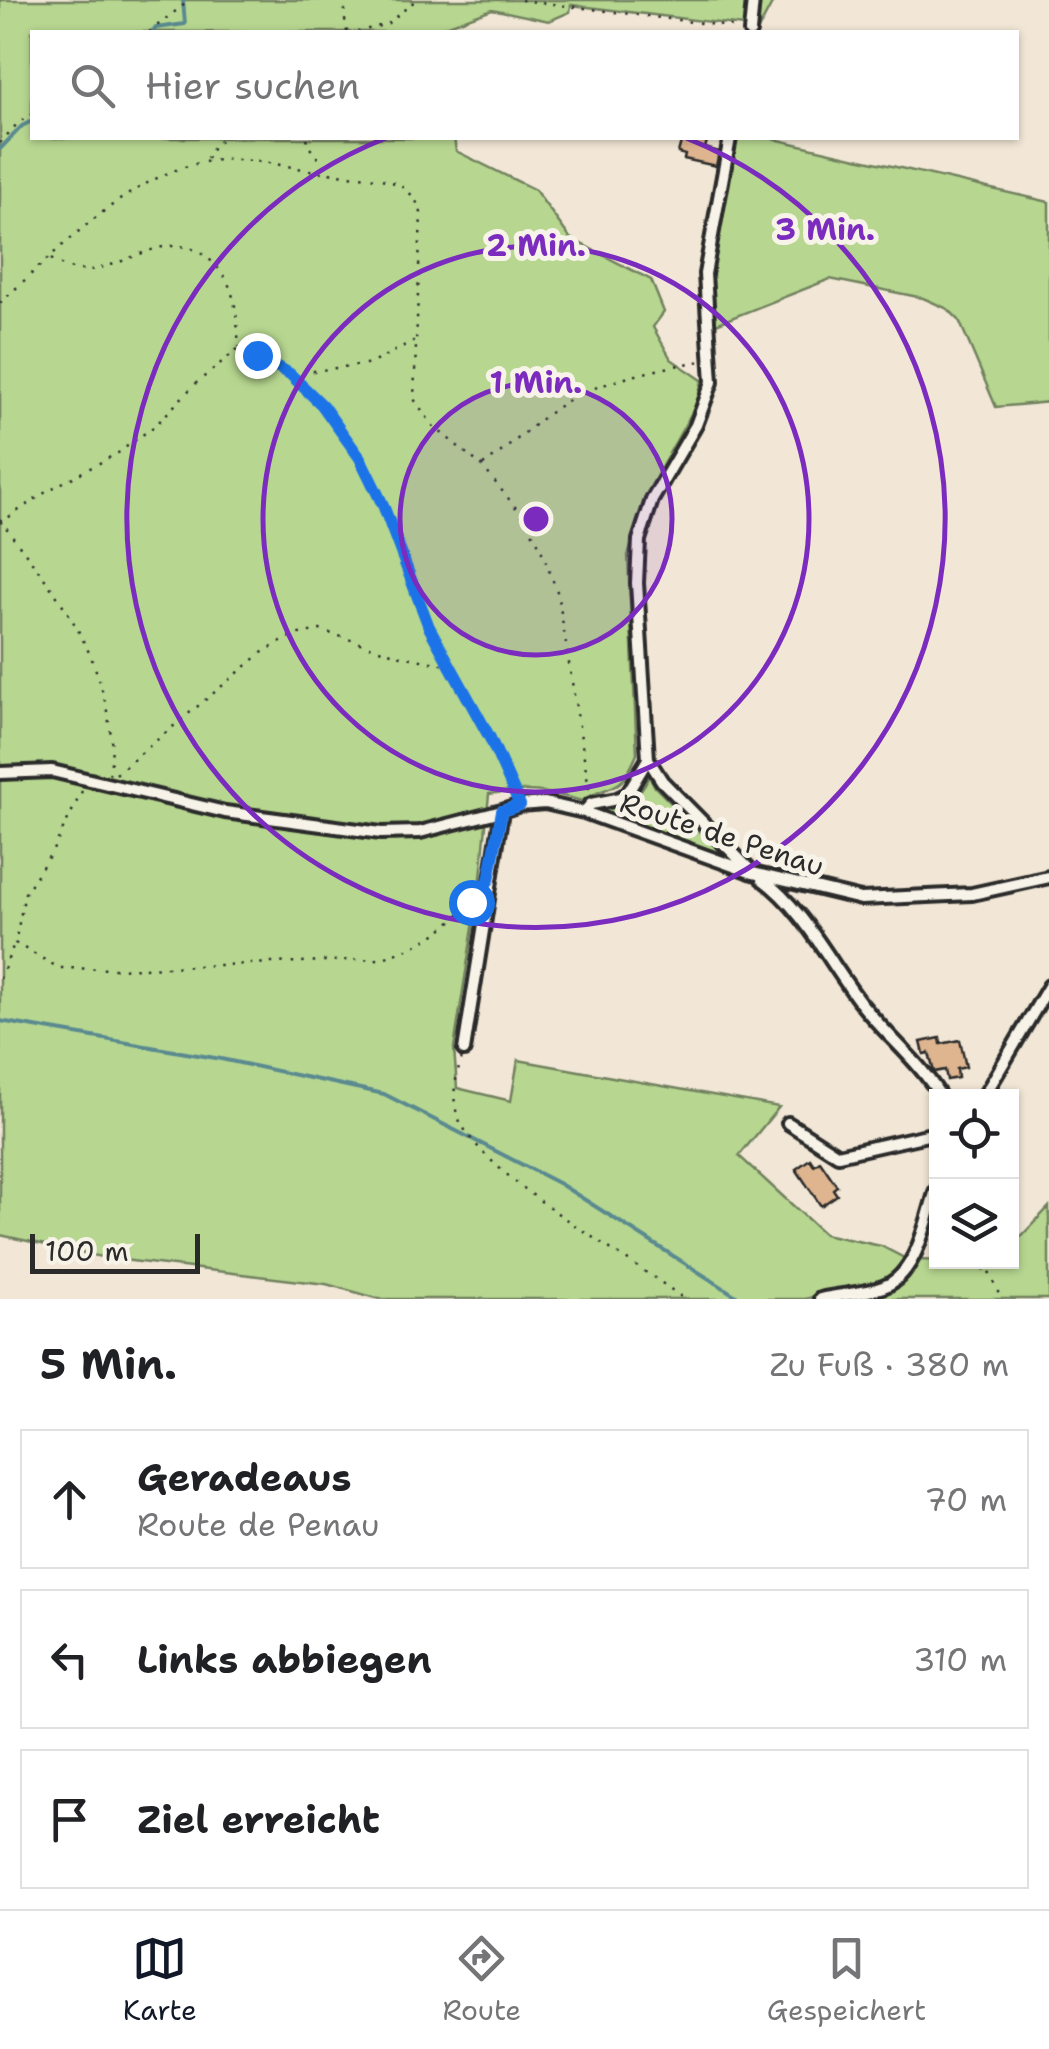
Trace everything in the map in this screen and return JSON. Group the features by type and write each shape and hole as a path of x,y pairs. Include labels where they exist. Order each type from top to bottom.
{"street":[{"path":"750,30 753,0"},
{"path":"730,140 704,274 712,382 705,405 652,500 638,540 636,584 648,759 662,781 798,917 865,1008 923,1070 935,1089"},
{"path":"587,808 627,794 648,759"},
{"name":"Route de Penau","path":"0,773 32,769 86,777 225,812 380,833 420,832 520,805 545,803 587,808 754,874 862,899 972,894 1049,877"},
{"path":"464,1050 502,811"},
{"path":"988,1089 1049,986"},
{"path":"788,1122 838,1155 929,1135"},
{"path":"820,1299 881,1288 900,1276 910,1262 929,1209"}],"path":[{"path":"152,30 190,0"},
{"path":"347,30 344,13 348,0"},
{"path":"364,30 387,24 416,0"},
{"path":"521,0 743,30"},
{"path":"0,142 30,115"},
{"path":"207,161 213,146 222,140"},
{"path":"308,140 331,174"},
{"path":"0,303 111,208 164,174 207,161 238,160 400,184 418,204 422,232 413,389 419,410 482,466 539,544 558,594 587,808"},
{"path":"50,258 62,267 99,270 173,244 200,252 216,265 235,295 239,348"},
{"path":"290,374 372,363 418,338"},
{"path":"239,348 290,374 322,405 360,458 383,505 429,627 490,738 520,805"},
{"path":"108,782 114,751 99,675 74,618 1,522 49,490 118,453 156,424 194,385 239,348"},
{"path":"482,466 564,402 581,394 676,365 713,360"},
{"path":"108,782 128,761 147,751 263,652 294,635 320,630 401,656 448,665"},
{"path":"0,979 15,942 25,892 77,805 86,777"},
{"path":"15,942 59,968 116,970 379,959 415,948 449,925 489,880"},
{"path":"464,1050 454,1082 456,1114 482,1150 538,1200 684,1299"},
{"path":"988,1269 1000,1299"}],"green space":[{"path":"0,0 774,0 758,30 571,5 570,12 549,21 492,9 444,30 30,30 30,140 454,140 456,151 535,190 570,238 651,280 664,312 653,327 671,359 702,380 697,403 647,493 628,556 637,754 620,782 582,801 536,791 489,794 481,877 454,1048 457,1088 511,1101 518,1060 779,1107 739,1156 824,1234 881,1246 906,1259 896,1272 879,1283 804,1299 380,1299 326,1284 106,1258 0,1235"},
{"path":"735,140 779,140 1049,202 1049,402 996,407 959,320 948,309 923,298 830,279 711,326 707,310"},
{"path":"649,776 655,787 725,857 601,811 630,800"},
{"path":"1049,1207 1049,1299 853,1299 894,1289 920,1260 929,1260 929,1269 1019,1269 1019,1239"}],"building":[{"path":"681,140 707,140 705,148 719,152 716,166 684,159 685,155 678,153"},
{"path":"940,1038 941,1044 960,1040 966,1067 957,1069 958,1078 947,1080 945,1070 934,1072 929,1053 924,1054 921,1042"},
{"path":"810,1159 814,1165 820,1161 837,1186 833,1189 837,1195 821,1206 796,1169"}],"waterway":[{"path":"154,30 185,24 183,0"},
{"path":"0,149 30,122"},
{"path":"0,1021 221,1059 384,1094 560,1184 741,1299"}],"route":[{"path":"257,355 290,374 322,405 360,458 383,505 429,627 490,738 520,805 502,811 489,880 471,902"}]}
